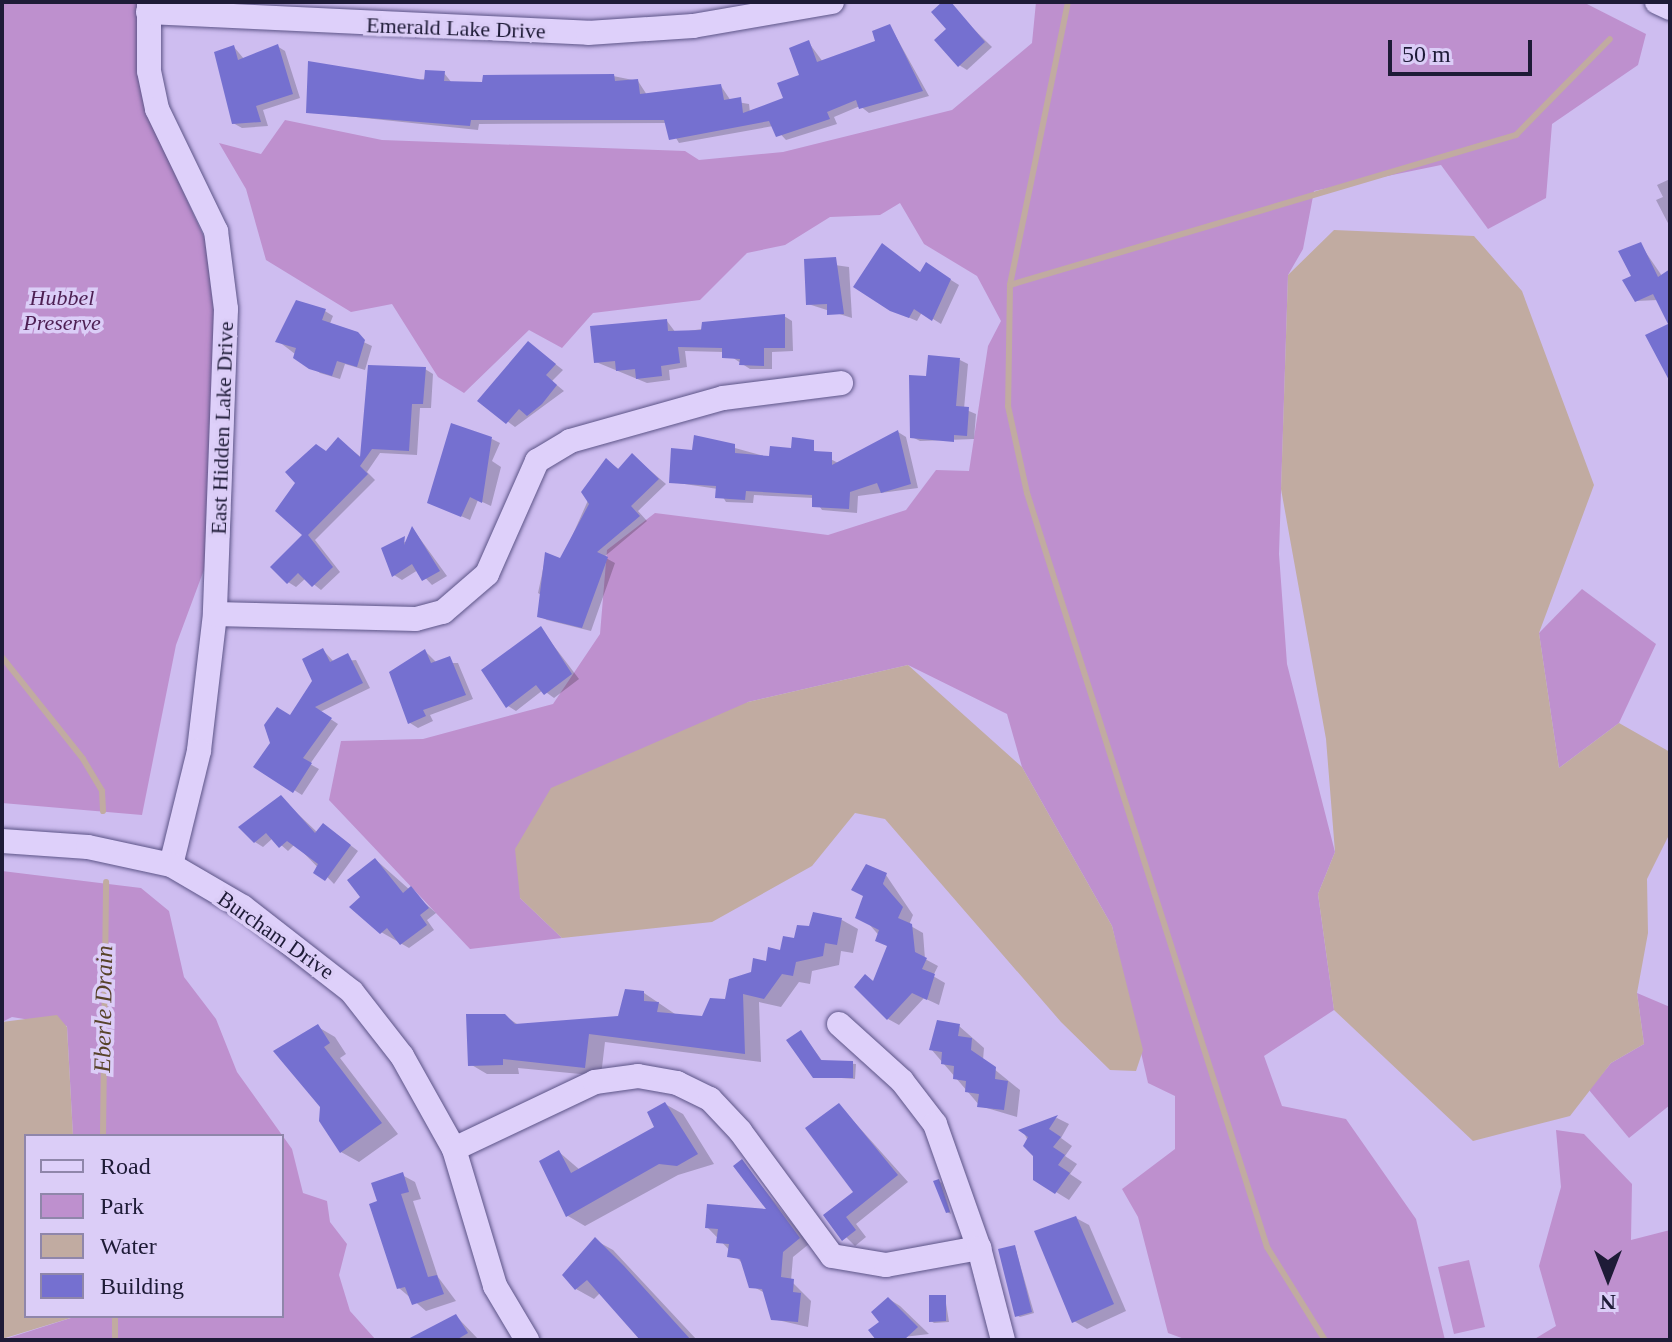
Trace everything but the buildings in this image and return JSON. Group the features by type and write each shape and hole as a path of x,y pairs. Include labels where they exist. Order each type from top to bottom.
{"street":[{"name":"Emerald Lake Drive","path":"149,7 588,33 693,26 764,5 832,2"},
{"path":"1657,2 1670,8"},
{"name":"East Hidden Lake Drive","path":"149,7 157,109 202,197 222,265 215,614 199,751 171,865"},
{"path":"215,614 416,619 443,612 487,574 537,461 570,441 723,398 841,383"},
{"name":"Burcham Drive","path":"2,841 88,847 171,865 256,916 352,992 402,1056 454,1149 495,1286 527,1340"},
{"path":"839,1024 902,1081 935,1124 979,1248 1003,1340"},
{"path":"454,1149 595,1082 638,1076 710,1099 832,1256 886,1265 979,1248"}],"green space":[{"name":"Hubbel Preserve","path":"2,2 137,2 139,77 154,129 205,239 215,321 205,567 176,645 142,815 2,803"},
{"path":"1036,2 1583,2 1646,34 1638,65 1552,124 1546,198 1488,229 1441,165 1314,191 1303,249 1288,275 1279,554 1287,664 1335,852 1318,894 1334,1010 1264,1056 1282,1106 1346,1119 1416,1219 1445,1340 1187,1340 1168,1333 1138,1217 1122,1189 1175,1149 1175,1096 1148,1083 1112,926 1022,767 1007,714 908,665 748,702 520,898 562,938 470,949 329,800 341,741 423,739 553,704 600,634 607,550 655,513 828,535 906,510 936,470 969,471 988,346 1001,321 977,276 924,244 900,203 880,215 830,217 785,245 747,253 700,300 593,313 562,348 529,330 464,393 438,377 392,304 351,312 266,260 246,189 219,143 261,154 285,120 382,140 685,151 699,160 783,152 952,110 1032,43"},
{"path":"1582,589 1656,644 1619,723 1559,768 1539,633"},
{"path":"2,871 141,888 169,911 184,977 216,1019 237,1072 281,1134 73,1134 67,1026 12,1017 2,1022"},
{"path":"1637,993 1670,1007 1670,1105 1629,1138 1589,1090 1611,1063 1644,1044"},
{"path":"1556,1130 1584,1134 1632,1184 1631,1240 1670,1230 1670,1340 1533,1340 1556,1326 1539,1266 1561,1187"},
{"path":"284,1138 292,1149 303,1193 327,1201 330,1222 347,1244 339,1275 350,1311 376,1340 2,1340 71,1318 284,1318"},
{"path":"1469,1260 1485,1327 1454,1334 1438,1267"}],"water":[{"path":"1334,230 1474,236 1522,291 1594,485 1539,633 1559,768 1619,723 1670,752 1670,833 1647,879 1648,933 1637,993 1644,1044 1611,1063 1570,1116 1473,1141 1334,1010 1318,894 1335,852 1326,739 1281,489 1288,275"},
{"path":"908,665 1022,767 1112,926 1143,1050 1136,1071 1110,1070 1061,1022 885,819 855,813 812,866 712,922 562,938 520,898 515,849 551,788 748,702"},
{"path":"57,1015 67,1027 73,1134 24,1134 24,1318 70,1318 2,1339 2,1022"}],"waterway":[{"path":"1068,2 1010,285 1008,406 1027,493 1267,1247 1325,1340"},
{"path":"1010,285 1516,135 1610,39"},
{"name":"Eberle Drain","path":"2,657 83,759 102,791 103,811"},
{"name":"Eberle Drain","path":"103,1134 106,882"},
{"name":"Eberle Drain","path":"115,1318 115,1340"}]}
